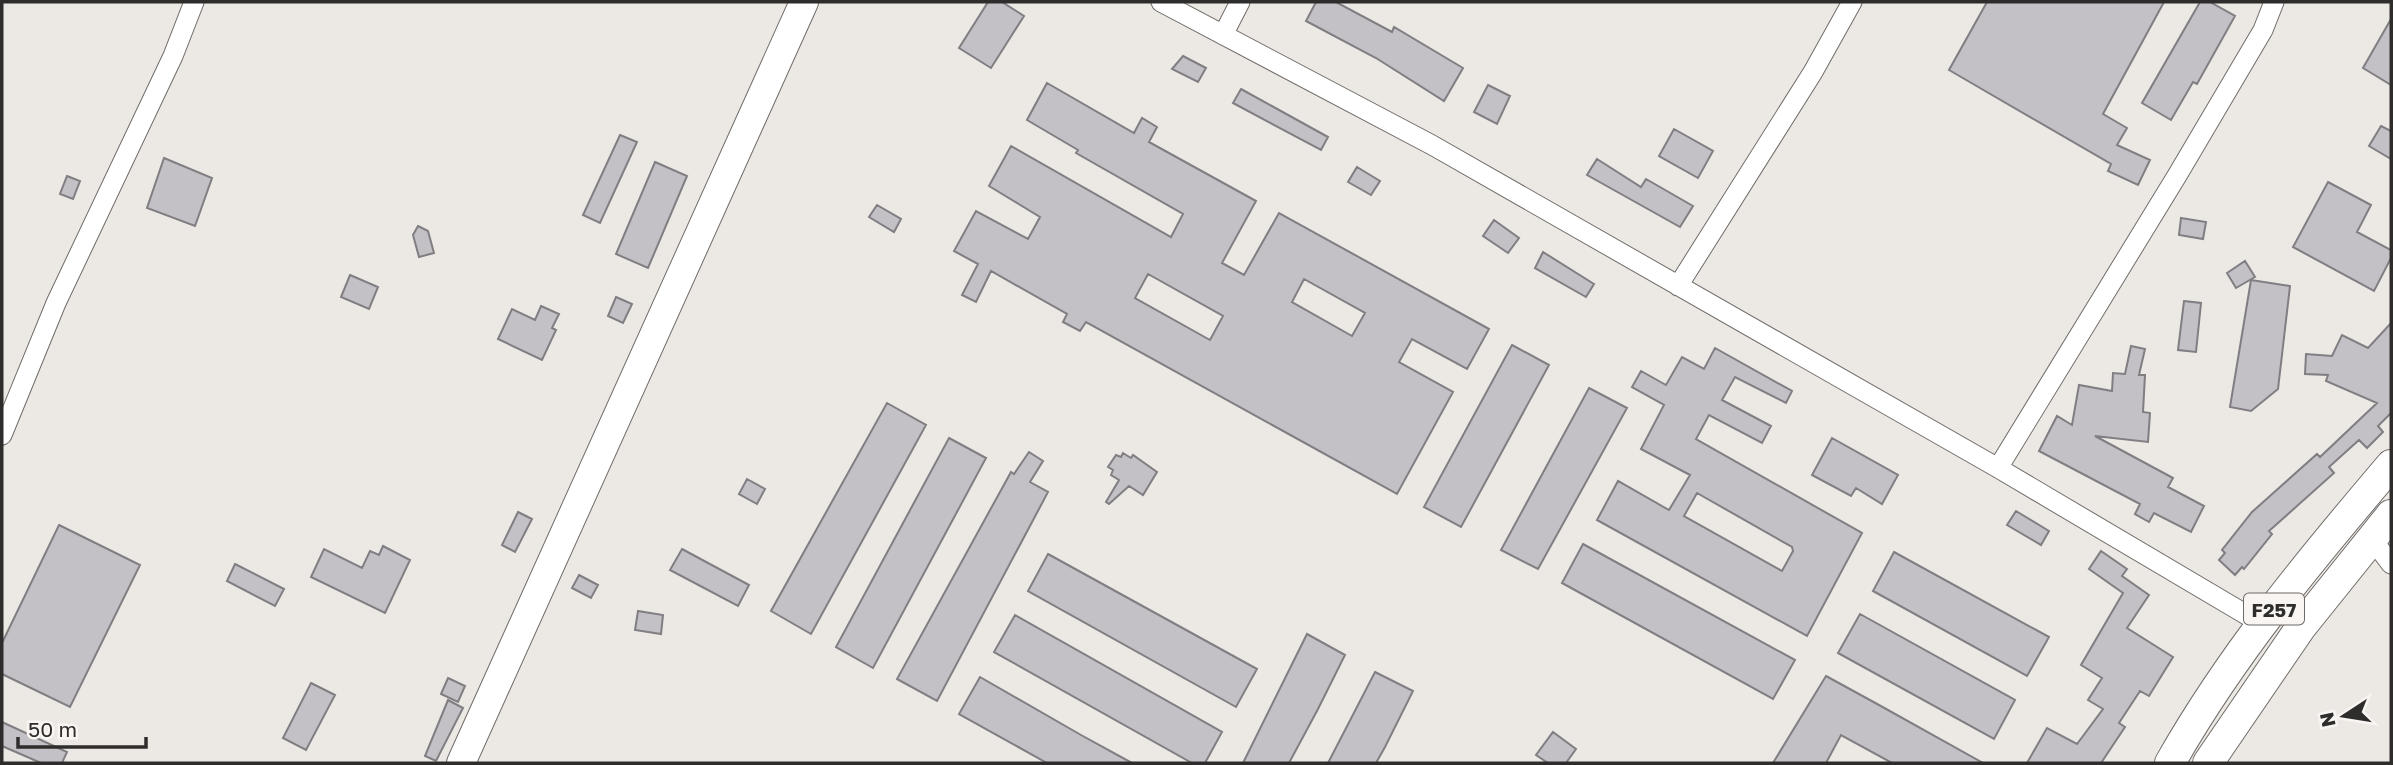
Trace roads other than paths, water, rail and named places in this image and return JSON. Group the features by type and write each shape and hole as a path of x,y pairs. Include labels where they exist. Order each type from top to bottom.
{"main road":[{"name":"F257","path":"2170,763 2227,671 2391,465"},
{"name":"F257","path":"2208,763 2301,627 2391,515"}],"street":[{"path":"2,435 55,303 173,56 194,2"},
{"path":"461,763 804,2"},
{"path":"1161,2 1432,145 1998,468 2262,624"},
{"path":"1223,35 1240,2"},
{"path":"1678,286 1813,72 1852,2"},
{"path":"1998,468 2185,162 2263,30 2274,2"},
{"path":"2371,539 2391,564"}]}
